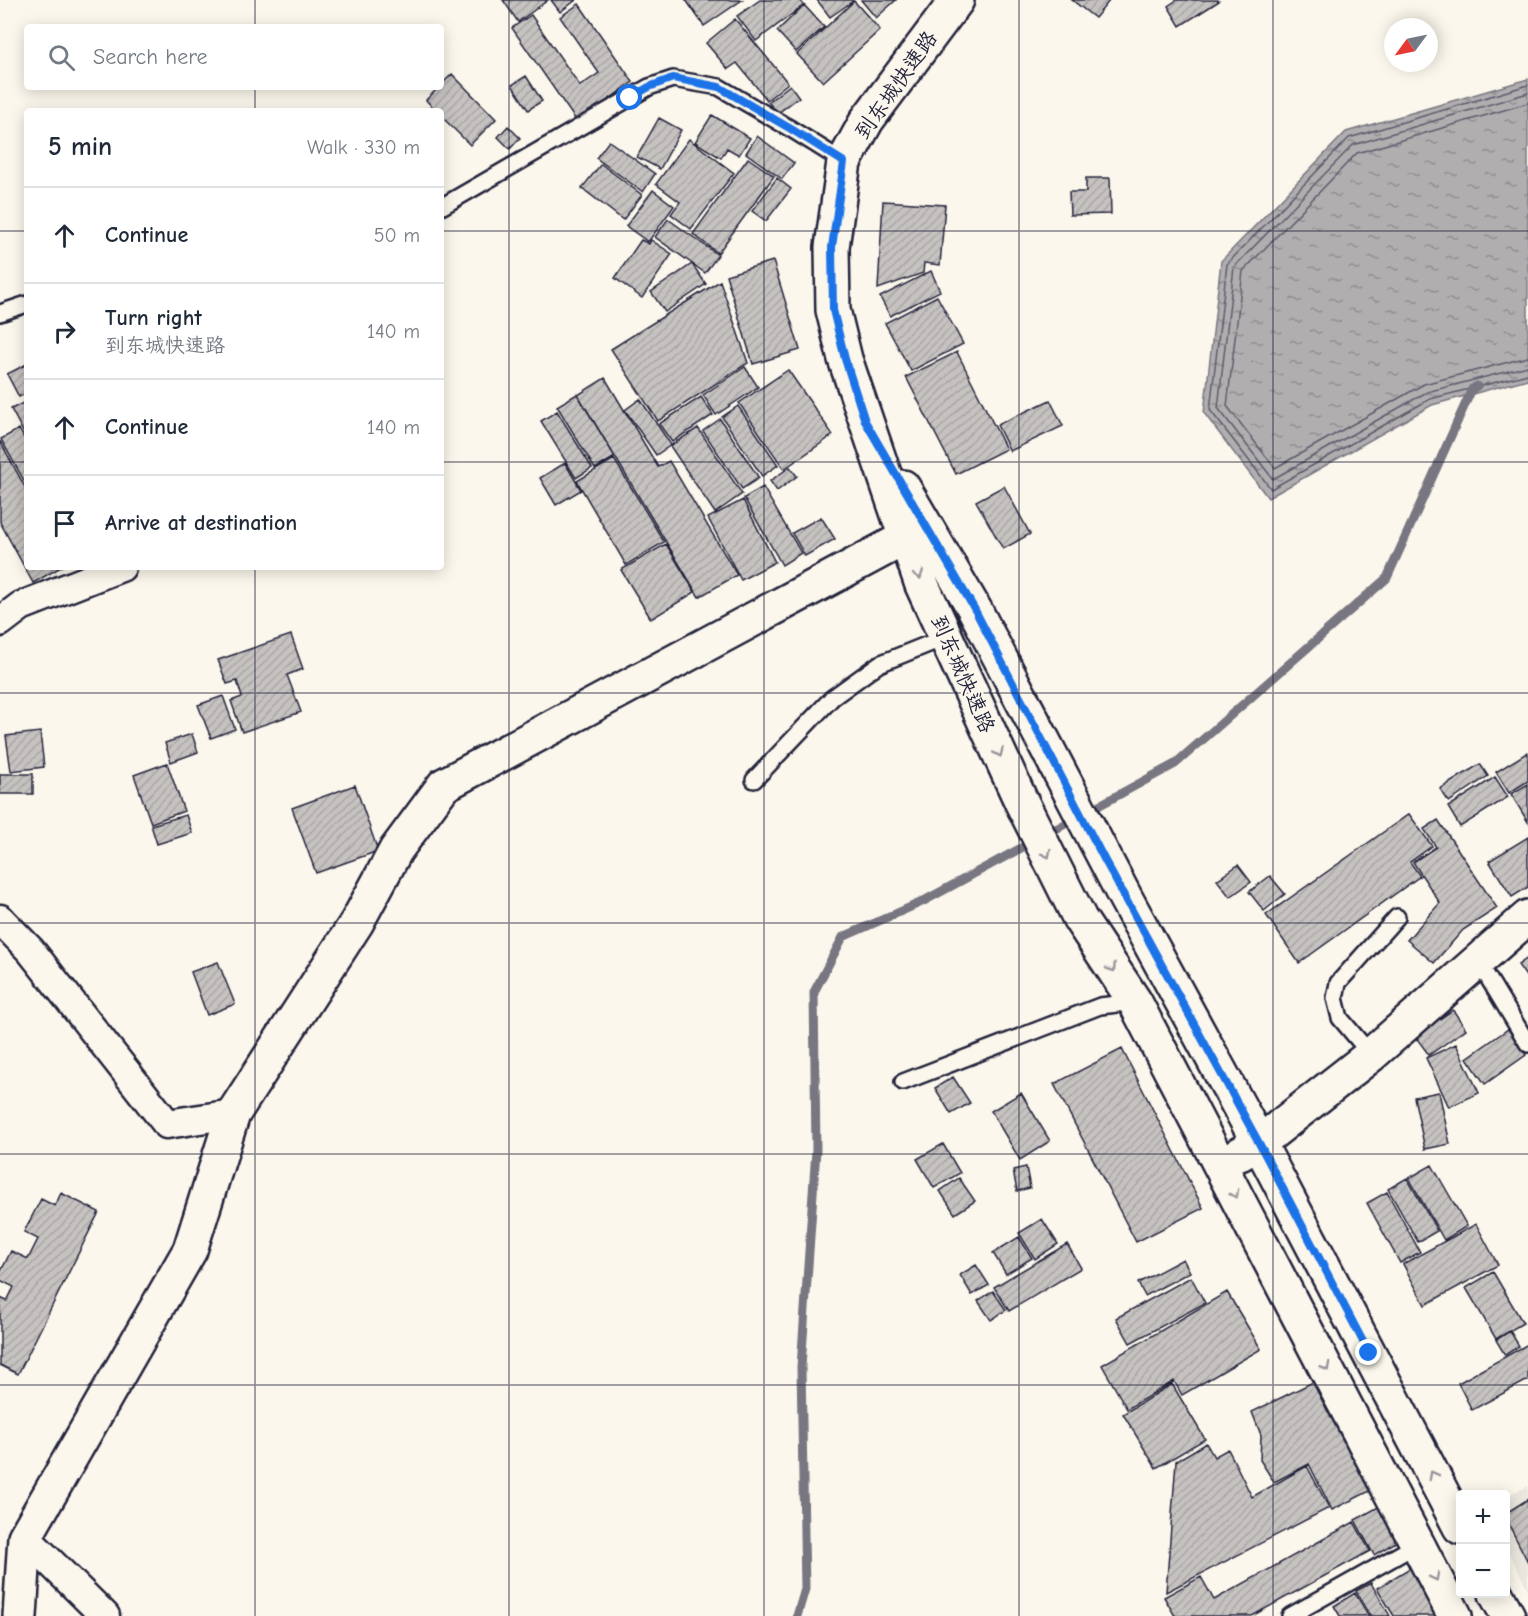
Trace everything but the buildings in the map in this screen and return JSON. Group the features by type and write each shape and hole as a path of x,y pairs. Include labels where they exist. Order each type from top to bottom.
{"main road":[{"name":"到东城快速路","path":"957,0 867,120 844,162 832,247 833,310 845,359 922,585 1021,801 1080,919 1135,1002 1455,1616"},
{"name":"到东城快速路","path":"865,421 975,610 1062,779 1259,1143 1456,1517"},
{"path":"20,1616 25,1537 190,1250 232,1114 357,922 396,850 444,785 905,538"},
{"path":"1220,1165 1259,1143 1371,1055 1528,917"},
{"path":"1499,1598 1508,1616"}],"street":[{"path":"0,622 21,606 113,570"},
{"path":"0,919 31,951 167,1124 232,1114"},
{"path":"25,1537 105,1616"}],"lane":[{"path":"444,205 649,87 673,78 719,87 844,162"},
{"path":"0,314 24,305"},
{"path":"754,780 832,698 860,677 879,664 946,638"},
{"path":"1371,1055 1340,1018 1335,998 1338,982 1397,917"},
{"path":"1478,961 1528,1044"},
{"path":"903,1082 1100,1006 1135,1002"},
{"path":"1290,1616 1418,1544"}],"shaded area":[{"path":"1528,1486 1528,1590 1510,1555 1510,1494"}],"water":[{"path":"1528,79 1528,379 1432,405 1268,498 1204,413 1221,261 1346,132"}],"waterway":[{"path":"797,1616 805,1589 801,1367 816,1150 814,992 843,937 922,902 1175,764 1387,578 1472,389 1477,386"}],"route":[{"path":"630,98 649,87 673,78 719,87 844,162 832,247 833,310 845,359 865,421 975,610 1104,859 1259,1143 1369,1353"}]}
